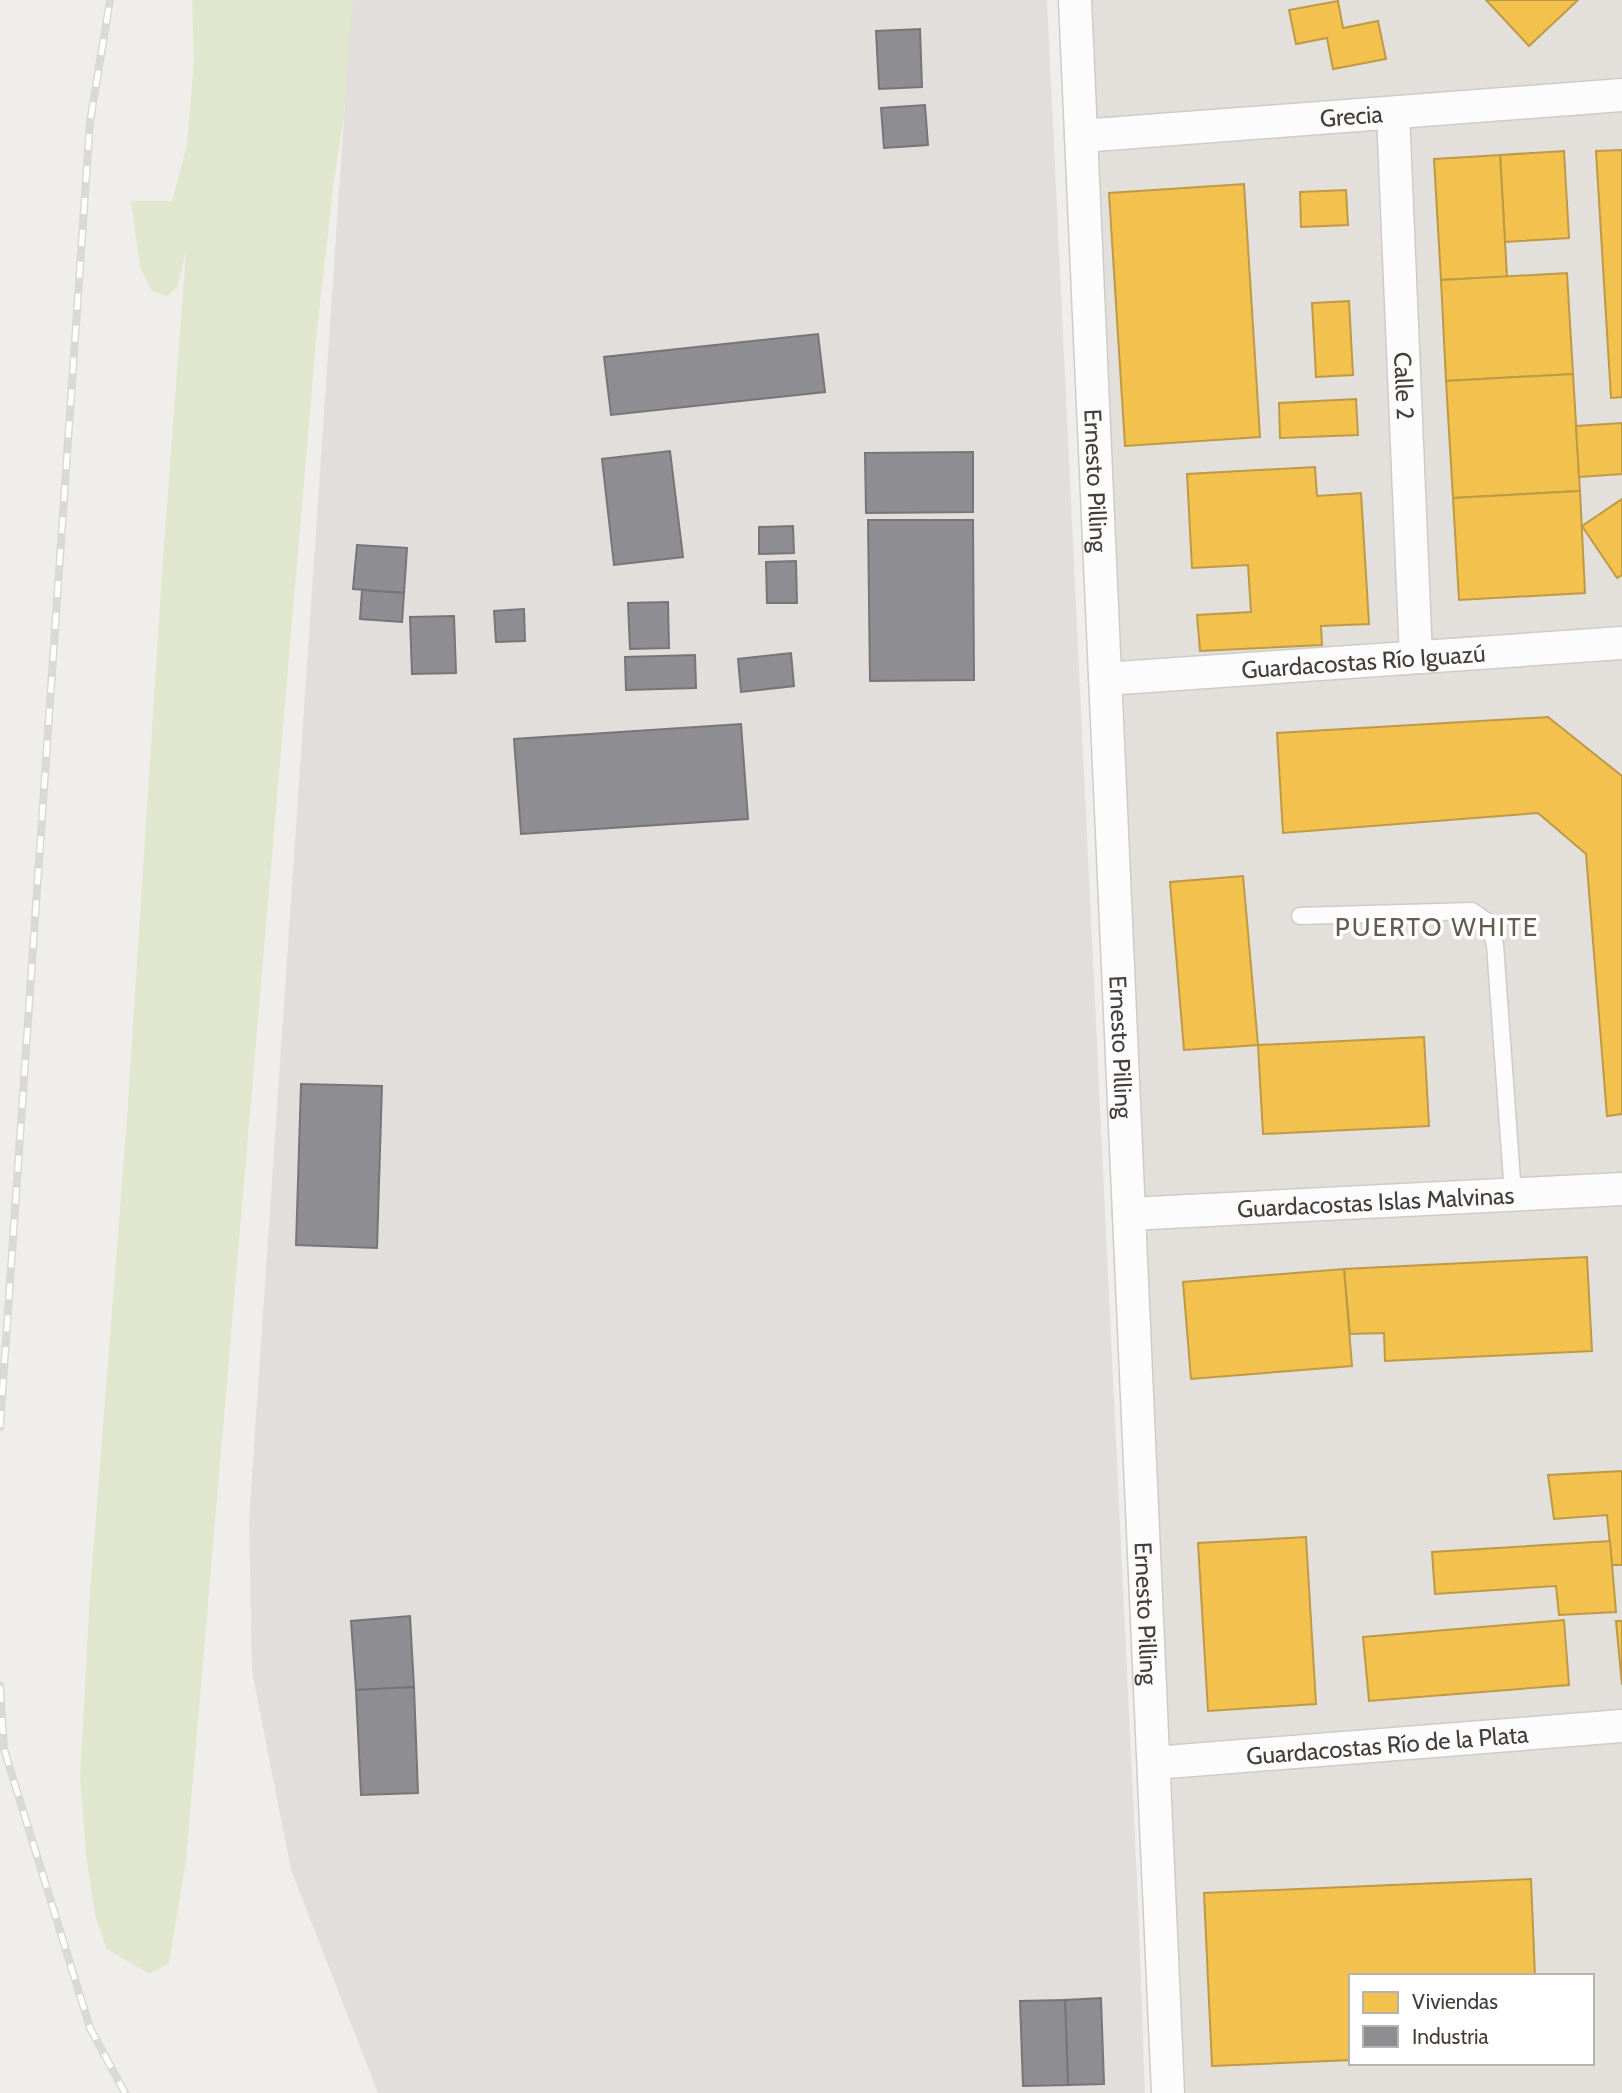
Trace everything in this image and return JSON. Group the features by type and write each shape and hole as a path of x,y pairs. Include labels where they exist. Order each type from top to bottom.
{"street":[{"name":"Ernesto Pilling","path":"1075,0 1168,2093"},
{"name":"Grecia","path":"1081,136 1622,95"},
{"name":"Calle 2","path":"1393,113 1416,657"},
{"name":"Guardacostas Río Iguazú","path":"1105,678 1622,643"},
{"name":"Guardacostas Islas Malvinas","path":"1129,1214 1622,1189"},
{"name":"Guardacostas Río de la Plata","path":"1154,1763 1622,1727"}],"lane":[{"path":"1300,916 1472,911 1489,923 1495,945 1513,1195"}],"shaded area":[{"path":"352,0 1047,0 1145,2093 378,2093 291,1870 252,1671 249,1520"},
{"path":"1075,0 1622,0 1622,2093 1168,2093"}],"green space":[{"path":"192,0 353,0 344,116 317,330 186,1861 169,1963 149,1974 107,1949 95,1915 86,1855 80,1776 90,1593 127,1118 163,558 186,251 177,287 167,296 152,291 140,267 131,201 172,201 187,145 194,61"}],"building: Viviendas":[{"path":"1486,0 1578,0 1529,46"},
{"path":"1338,1 1343,28 1378,21 1386,59 1333,69 1327,38 1296,44 1289,10"},
{"path":"1622,150 1622,397 1611,398 1596,151"},
{"path":"1564,151 1569,238 1505,242 1500,155"},
{"path":"1500,155 1507,277 1441,280 1434,159"},
{"path":"1244,184 1260,437 1125,446 1109,193"},
{"path":"1346,190 1348,225 1301,227 1300,192"},
{"path":"1567,273 1573,374 1446,381 1441,280"},
{"path":"1349,301 1353,375 1316,377 1312,303"},
{"path":"1573,374 1580,491 1453,498 1446,381"},
{"path":"1356,399 1358,435 1280,438 1279,403"},
{"path":"1622,423 1622,474 1579,477 1576,426"},
{"path":"1315,467 1317,496 1361,493 1369,624 1321,626 1322,645 1200,651 1197,615 1251,612 1248,565 1192,568 1187,474"},
{"path":"1580,491 1585,593 1459,600 1453,498"},
{"path":"1622,499 1622,575 1617,578 1582,526"},
{"path":"1548,717 1622,776 1622,1114 1607,1116 1586,854 1538,813 1283,833 1277,733"},
{"path":"1243,876 1258,1045 1184,1050 1170,882"},
{"path":"1424,1037 1429,1126 1263,1134 1258,1045"},
{"path":"1587,1257 1592,1351 1385,1361 1384,1333 1350,1334 1344,1269"},
{"path":"1344,1269 1352,1366 1191,1379 1183,1282"},
{"path":"1622,1471 1622,1565 1612,1565 1607,1515 1554,1519 1548,1475"},
{"path":"1306,1537 1316,1704 1208,1711 1198,1543"},
{"path":"1610,1541 1616,1612 1559,1615 1556,1586 1435,1594 1432,1552"},
{"path":"1564,1620 1569,1685 1369,1701 1363,1637"},
{"path":"1616,1621 1622,1621 1622,1685"},
{"path":"1531,1879 1535,1974 1349,1974 1349,2060 1212,2066 1204,1893"}],"building: Industria":[{"path":"920,29 922,87 879,89 876,31"},
{"path":"925,105 928,145 884,148 881,108"},
{"path":"818,334 825,392 611,415 604,357"},
{"path":"670,451 683,557 614,565 602,459"},
{"path":"973,452 973,512 866,513 865,453"},
{"path":"868,520 973,520 974,680 870,681"},
{"path":"793,526 794,553 759,554 759,527"},
{"path":"357,545 407,548 404,593 353,589"},
{"path":"796,561 797,603 767,603 766,562"},
{"path":"362,590 404,593 402,622 360,619"},
{"path":"668,602 669,648 630,649 628,603"},
{"path":"524,609 525,641 496,642 494,611"},
{"path":"454,616 456,673 412,674 410,617"},
{"path":"791,653 794,686 741,692 738,659"},
{"path":"695,655 696,688 626,690 625,657"},
{"path":"741,724 748,819 521,834 514,739"},
{"path":"301,1084 382,1086 377,1248 296,1245"},
{"path":"410,1616 414,1687 356,1690 351,1621"},
{"path":"414,1687 418,1793 361,1795 356,1690"},
{"path":"1101,1998 1104,2084 1068,2085 1065,2000"},
{"path":"1065,2000 1068,2085 1023,2086 1020,2001"}],"railway":[{"path":"0,1427 90,122 110,0"},
{"path":"0,1686 4,1749 90,2028 125,2093"}],"district":[{"name":"PUERTO WHITE","path":"1437,927"}]}
